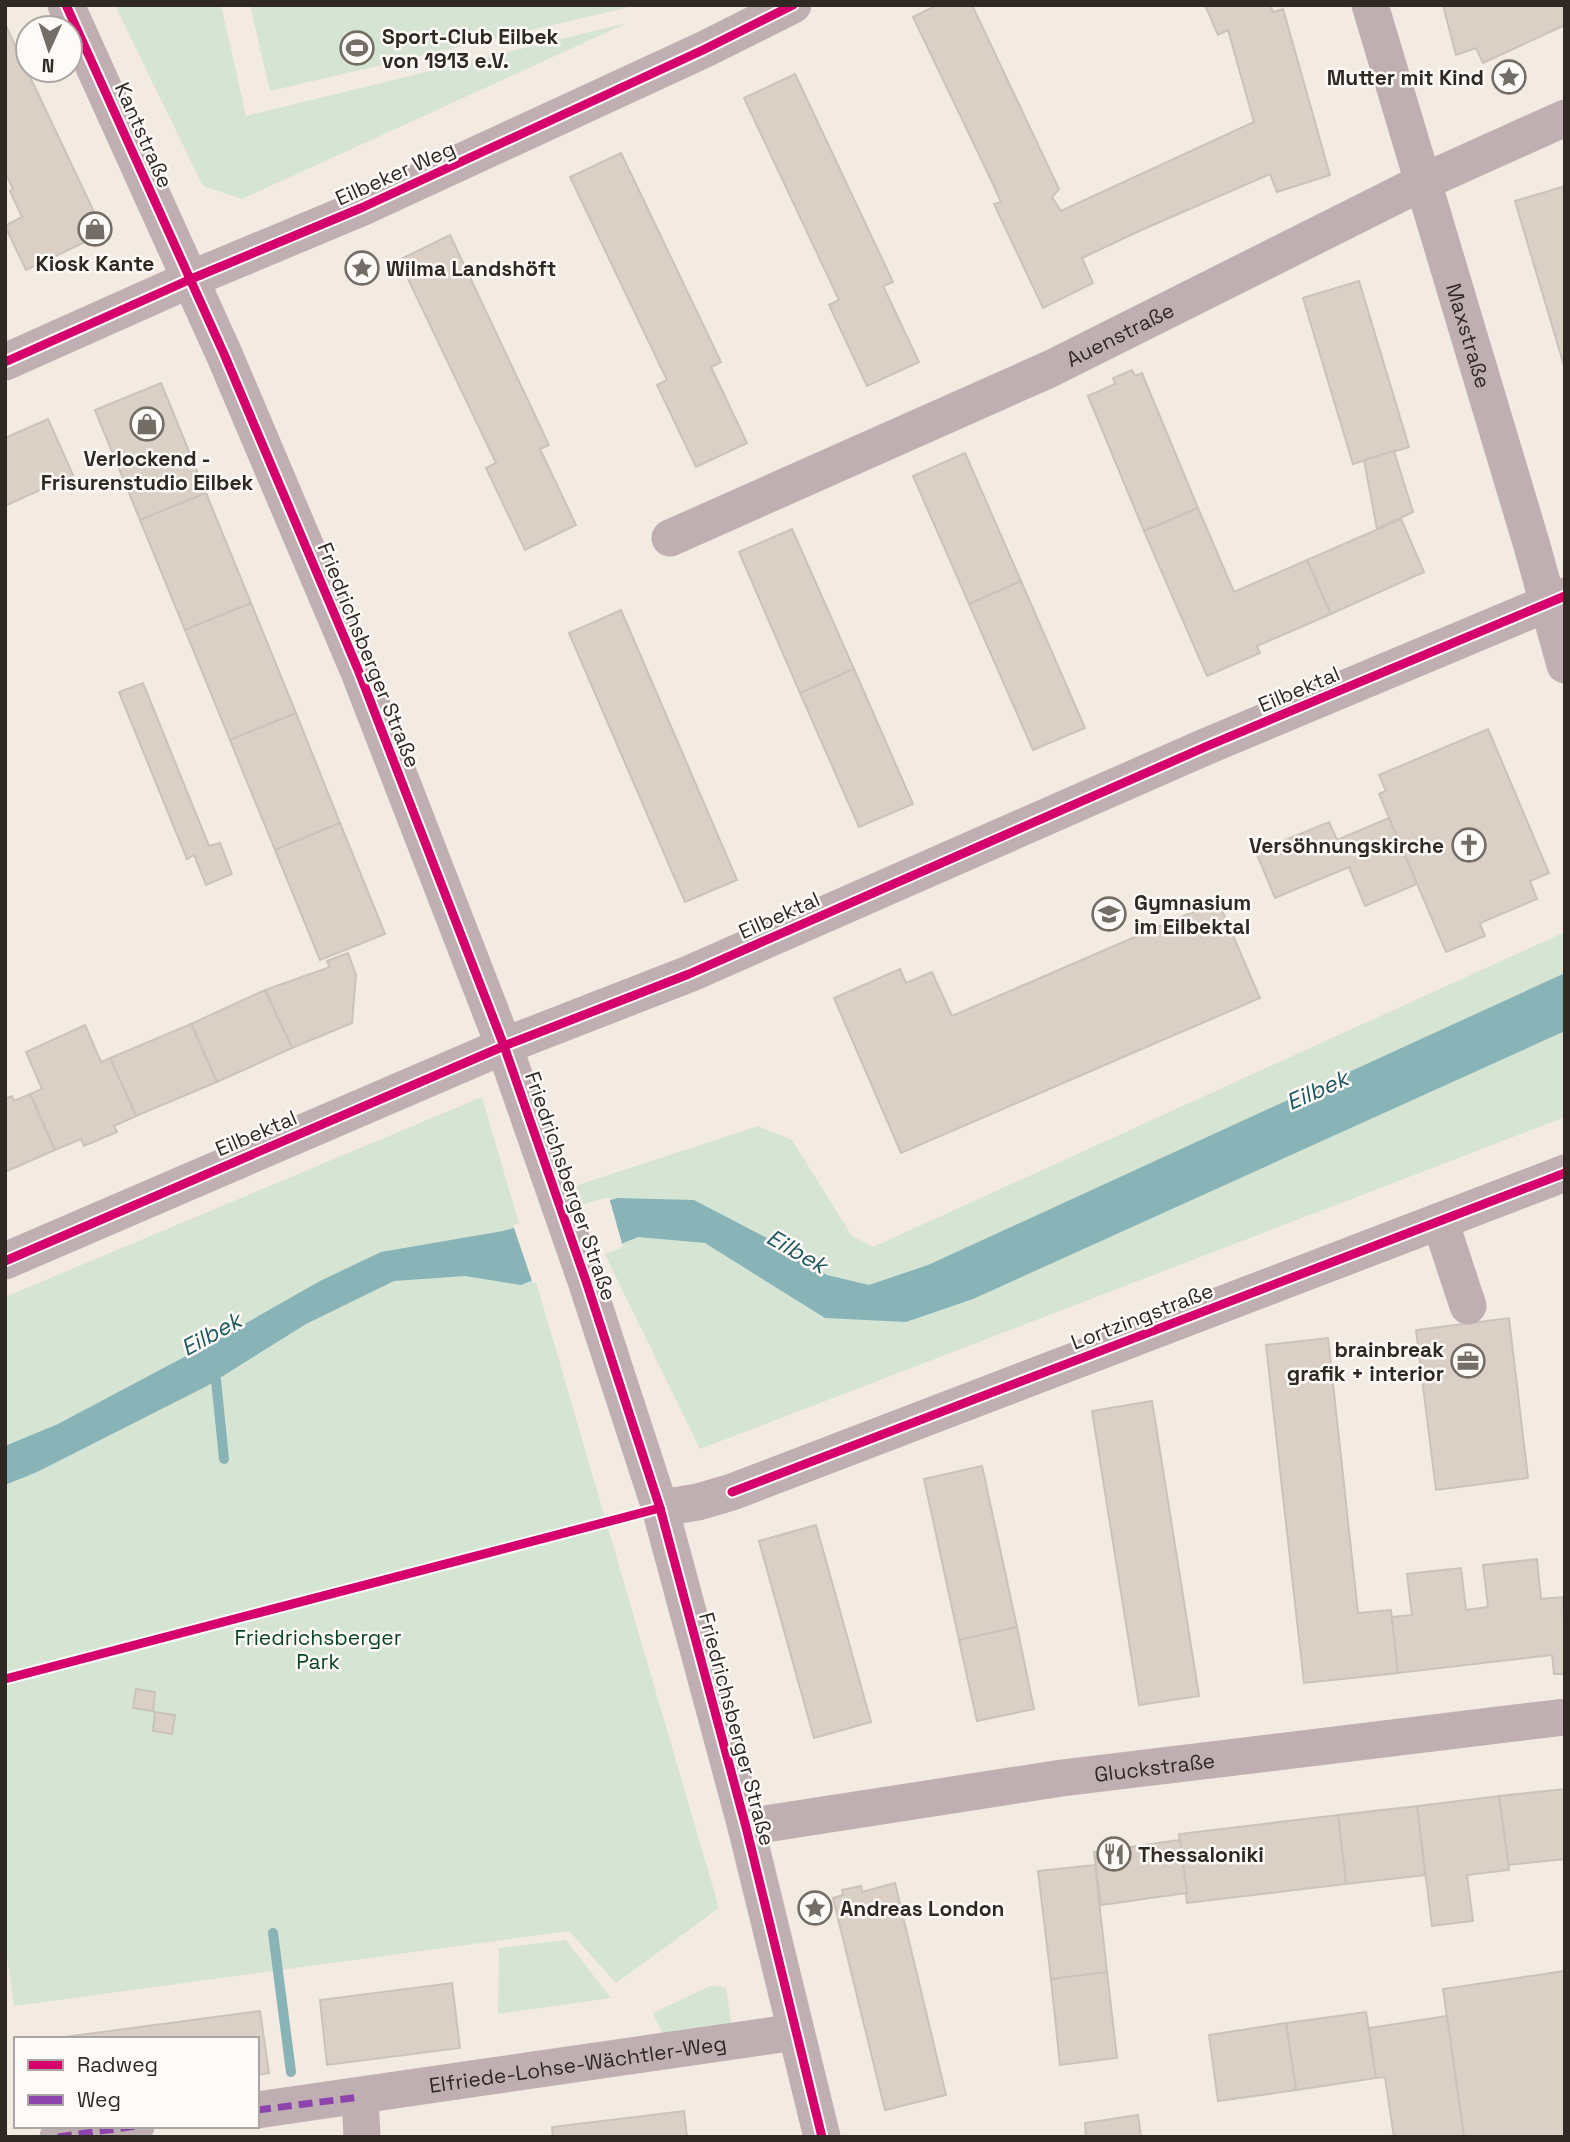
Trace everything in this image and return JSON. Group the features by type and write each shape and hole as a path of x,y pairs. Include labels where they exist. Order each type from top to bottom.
{"street":[{"name":"Kantstraße","path":"66,5 191,279"},
{"name":"Maxstraße","path":"1370,5 1423,182 1556,599 1565,666"},
{"name":"Eilbeker Weg","path":"5,362 486,151 702,50 773,10"},
{"name":"Auenstraße","path":"670,538 1050,369 1423,182 1565,118"},
{"name":"Friedrichsberger Straße","path":"191,279 359,673 503,1046 586,1281 660,1508 746,1827 822,2137"},
{"name":"Eilbektal","path":"5,1261 503,1046 689,974 1205,747 1556,599"},
{"name":"Lortzingstraße","path":"660,1508 698,1502 732,1492 1565,1173"},
{"path":"1440,1221 1468,1306"},
{"name":"Gluckstraße","path":"746,1827 1062,1778 1565,1717"},
{"name":"Elfriede-Lohse-Wächtler-Weg","path":"259,2110 796,2032"},
{"path":"360,2096 362,2137"},
{"path":"58,2137 122,2128"}],"green space":[{"path":"115,5 221,5 246,116 627,23 242,199 203,186"},
{"name":"Sport-Club Eilbek von 1913 e.V.","path":"250,5 638,5 270,91"},
{"path":"1565,932 1565,1117 700,1449 572,1187 758,1126 792,1140 852,1236 873,1247"},
{"name":"Friedrichsberger Park","path":"482,1097 719,1908 616,1983 569,1931 14,2006 5,1941 5,1297"},
{"path":"566,1940 611,1998 498,2014 499,1948"},
{"path":"710,1986 726,1987 731,2023 665,2040 653,2013"}],"water":[{"name":"Eilbek","path":"1565,973 1565,1031 973,1299 906,1322 825,1318 705,1243 638,1237 521,1285 465,1276 394,1281 306,1324 207,1386 37,1472 5,1485 5,1446 58,1424 220,1338 320,1281 381,1252 503,1231 618,1198 694,1200 767,1238 827,1275 869,1285 928,1265"}],"pier":[{"path":"609,1197 623,1247 533,1284 513,1225"}],"building":[{"path":"937,5 972,5 1059,189 1052,197 1061,211 1254,122 1228,30 1218,35 1205,5 1270,5 1273,12 1283,9 1330,175 1277,192 1270,174 1137,232 1082,258 1093,283 1043,308 994,204 1001,202 993,184 913,17"},
{"path":"1443,5 1565,5 1565,25 1483,63 1476,48 1456,55"},
{"path":"5,24 14,43 14,84 33,84 104,233 26,270 5,226 22,217 5,172"},
{"path":"795,74 893,282 883,286 919,362 867,386 829,305 839,300 744,98"},
{"path":"621,153 721,362 711,367 747,443 696,467 657,385 667,380 570,177"},
{"path":"1565,186 1565,369 1515,201"},
{"path":"450,235 549,445 540,449 576,525 525,550 486,468 496,463 399,260"},
{"path":"1359,281 1409,447 1353,464 1303,298"},
{"path":"1132,370 1135,376 1142,373 1198,508 1144,531 1088,396 1115,384 1113,378"},
{"path":"161,383 206,493 140,520 95,410"},
{"path":"48,419 73,475 5,506 5,438"},
{"path":"1394,451 1413,512 1377,529 1364,460"},
{"path":"965,453 1021,581 969,604 913,476"},
{"path":"206,493 251,603 185,630 140,520"},
{"path":"1198,508 1234,592 1307,560 1331,614 1257,646 1260,653 1207,676 1144,531"},
{"path":"1401,519 1424,572 1331,614 1307,560"},
{"path":"792,529 854,669 800,693 739,552"},
{"path":"1021,581 1085,728 1033,750 969,604"},
{"path":"251,603 296,713 230,740 185,630"},
{"path":"621,610 737,880 685,902 569,633"},
{"path":"854,669 913,804 859,827 800,693"},
{"path":"143,683 209,846 220,843 232,874 206,885 194,855 187,859 119,692"},
{"path":"296,713 340,823 275,850 230,740"},
{"name":"Versöhnungskirche","path":"1488,729 1549,873 1530,881 1537,899 1480,923 1485,936 1446,952 1379,794 1386,791 1379,775"},
{"path":"1389,818 1417,884 1365,906 1349,867 1275,898 1256,852 1329,822 1337,840"},
{"path":"340,823 385,934 320,960 275,850"},
{"path":"1218,901 1260,998 901,1153 834,998 900,969 906,983 932,972 952,1016"},
{"path":"348,953 356,975 352,1023 292,1048 265,990 330,967 327,961"},
{"path":"265,990 292,1048 217,1082 191,1024"},
{"path":"191,1024 217,1082 136,1116 110,1058"},
{"path":"85,1025 101,1062 110,1058 136,1116 114,1126 117,1132 84,1146 81,1139 55,1150 30,1094 42,1089 26,1052"},
{"path":"30,1094 55,1150 5,1172 5,1099 12,1096 14,1101"},
{"path":"1509,1318 1528,1478 1436,1490 1416,1330"},
{"path":"1328,1338 1358,1613 1391,1610 1398,1673 1304,1683 1266,1345"},
{"path":"1152,1401 1199,1696 1139,1705 1092,1411"},
{"path":"982,1466 1017,1627 959,1640 924,1479"},
{"path":"816,1525 871,1722 814,1738 759,1541"},
{"path":"1537,1559 1541,1599 1563,1597 1565,1674 1554,1674 1552,1655 1398,1673 1392,1617 1412,1615 1407,1574 1461,1568 1466,1610 1488,1607 1483,1565"},
{"path":"1017,1627 1034,1709 977,1721 959,1640"},
{"path":"136,1689 155,1692 153,1711 133,1708"},
{"path":"155,1712 175,1715 172,1734 153,1731"},
{"path":"1565,1789 1565,1859 1508,1865 1499,1796"},
{"path":"1499,1796 1509,1870 1467,1875 1473,1921 1432,1926 1417,1806"},
{"path":"1417,1806 1425,1875 1346,1884 1338,1815"},
{"path":"1338,1815 1346,1884 1187,1903 1179,1834"},
{"path":"1180,1840 1187,1893 1101,1905 1094,1852"},
{"path":"1095,1865 1107,1972 1051,1979 1038,1871"},
{"path":"895,1883 946,2095 885,2110 833,1898 843,1895 842,1890 861,1886 862,1892"},
{"path":"1565,1971 1565,2137 1464,2137 1443,1989"},
{"path":"1107,1972 1117,2058 1060,2065 1051,1979"},
{"path":"452,1983 460,2048 327,2065 320,2000"},
{"path":"260,2011 269,2073 259,2075 259,2037 65,2037"},
{"path":"1366,2012 1376,2078 1296,2090 1286,2023"},
{"path":"1447,2016 1464,2137 1394,2137 1385,2077 1376,2078 1369,2028"},
{"path":"1286,2023 1296,2090 1218,2101 1209,2035"},
{"path":"684,2111 687,2137 553,2137 552,2127"},
{"path":"1138,2115 1141,2137 1086,2137 1085,2123"}],"waterway":[{"path":"216,1380 224,1459"},
{"path":"273,1933 291,2072"}],"marked path":[{"path":"259,2110 360,2097"},
{"path":"58,2137 122,2128"}],"cycle path":[{"path":"66,5 224,354 359,672 504,1046 586,1281 660,1508 746,1827 822,2137"},
{"path":"5,362 191,279 361,208 703,50 793,5"},
{"path":"5,1261 504,1046 689,974 1205,747 1565,596"},
{"path":"732,1492 1565,1173"},
{"path":"5,1679 660,1508"}],"place":[{"name":"Sport-Club Eilbek von 1913 e.V.","path":"357,48"},
{"name":"Mutter mit Kind","path":"1509,77"},
{"name":"Kiosk Kante","path":"95,229"},
{"name":"Wilma Landshöft","path":"362,268"},
{"name":"Verlockend - Frisurenstudio Eilbek","path":"147,424"},
{"name":"Versöhnungskirche","path":"1469,845"},
{"name":"Gymnasium im Eilbektal","path":"1109,914"},
{"name":"brainbreak grafik + interior","path":"1468,1361"},
{"name":"Thessaloniki","path":"1114,1854"},
{"name":"Andreas London","path":"815,1908"}]}
